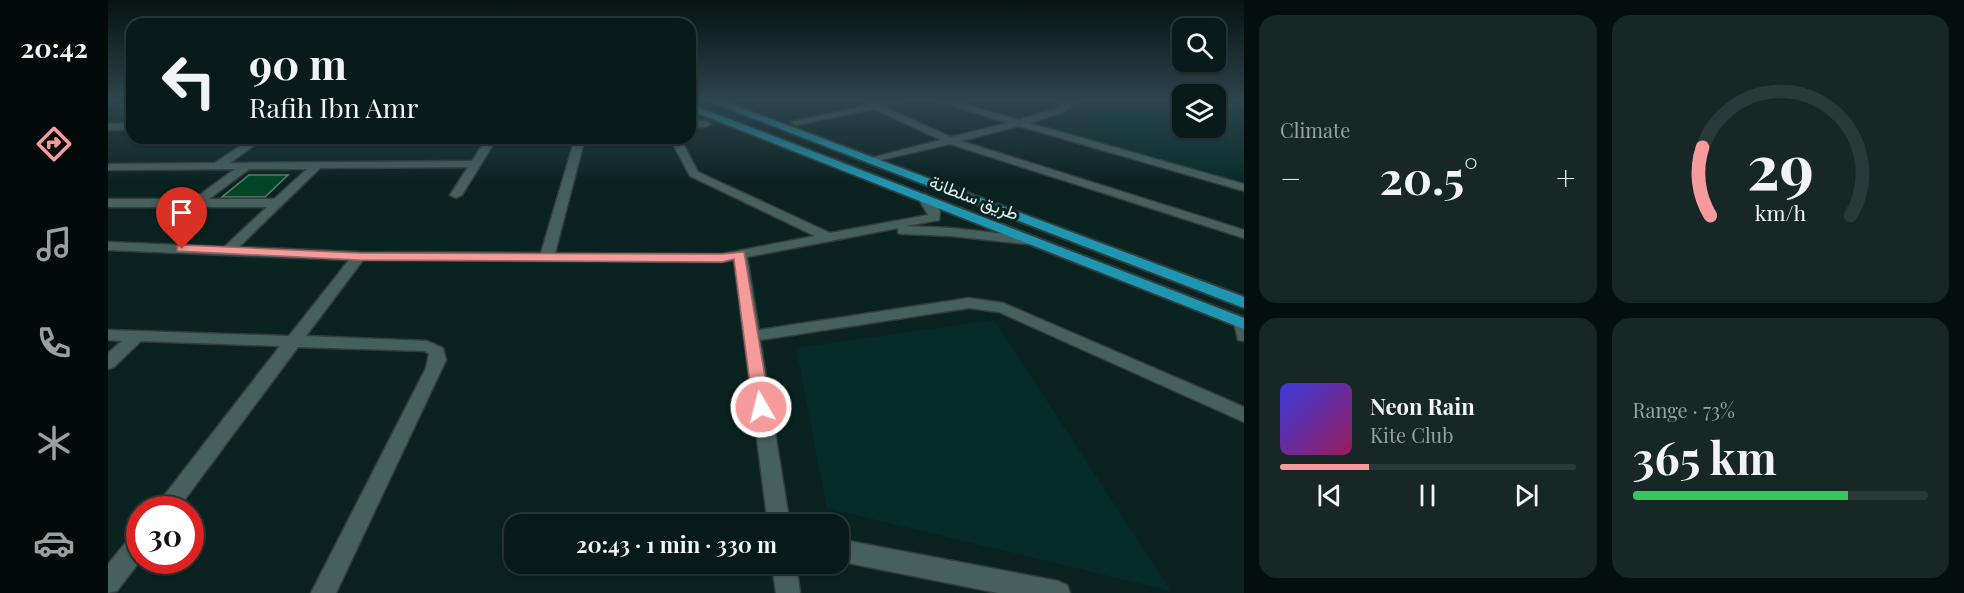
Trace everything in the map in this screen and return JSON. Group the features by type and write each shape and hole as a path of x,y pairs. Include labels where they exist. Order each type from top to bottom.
{"main road":[{"name":"طريق سلطانة","path":"743,128 1035,242 1243,328"},
{"name":"طريق سلطانة","path":"784,128 1244,303"}],"street":[{"path":"922,128 951,141 1244,234"},
{"path":"871,161 1002,128"},
{"path":"1036,128 1244,188"},
{"path":"218,166 250,144"},
{"path":"456,195 488,144"},
{"path":"547,257 578,144"},
{"path":"678,144 694,174 829,238"},
{"path":"108,167 475,164"},
{"path":"227,251 317,165"},
{"path":"197,203 246,166"},
{"path":"108,175 122,167"},
{"path":"110,247 359,256 722,258 935,217 934,210 924,198"},
{"path":"108,203 276,203"},
{"path":"879,229 951,232 1035,242"},
{"path":"740,255 777,514"},
{"path":"175,496 359,256"},
{"path":"751,336 969,303 1004,308 1244,415"},
{"path":"108,335 435,348 439,353 435,368 323,593"},
{"path":"108,363 137,336"},
{"path":"849,552 1058,593"},
{"path":"108,582 126,560"},
{"path":"785,574 788,593"}],"shaded area":[{"path":"1045,128 1172,128 1172,138 1226,138 1226,128 1244,128 1244,184"},
{"path":"994,320 1171,591 827,508 796,348"}],"building":[{"path":"249,175 288,175 265,197 222,197"}],"route":[{"path":"182,249 359,256 722,258 740,255 761,407"}]}
